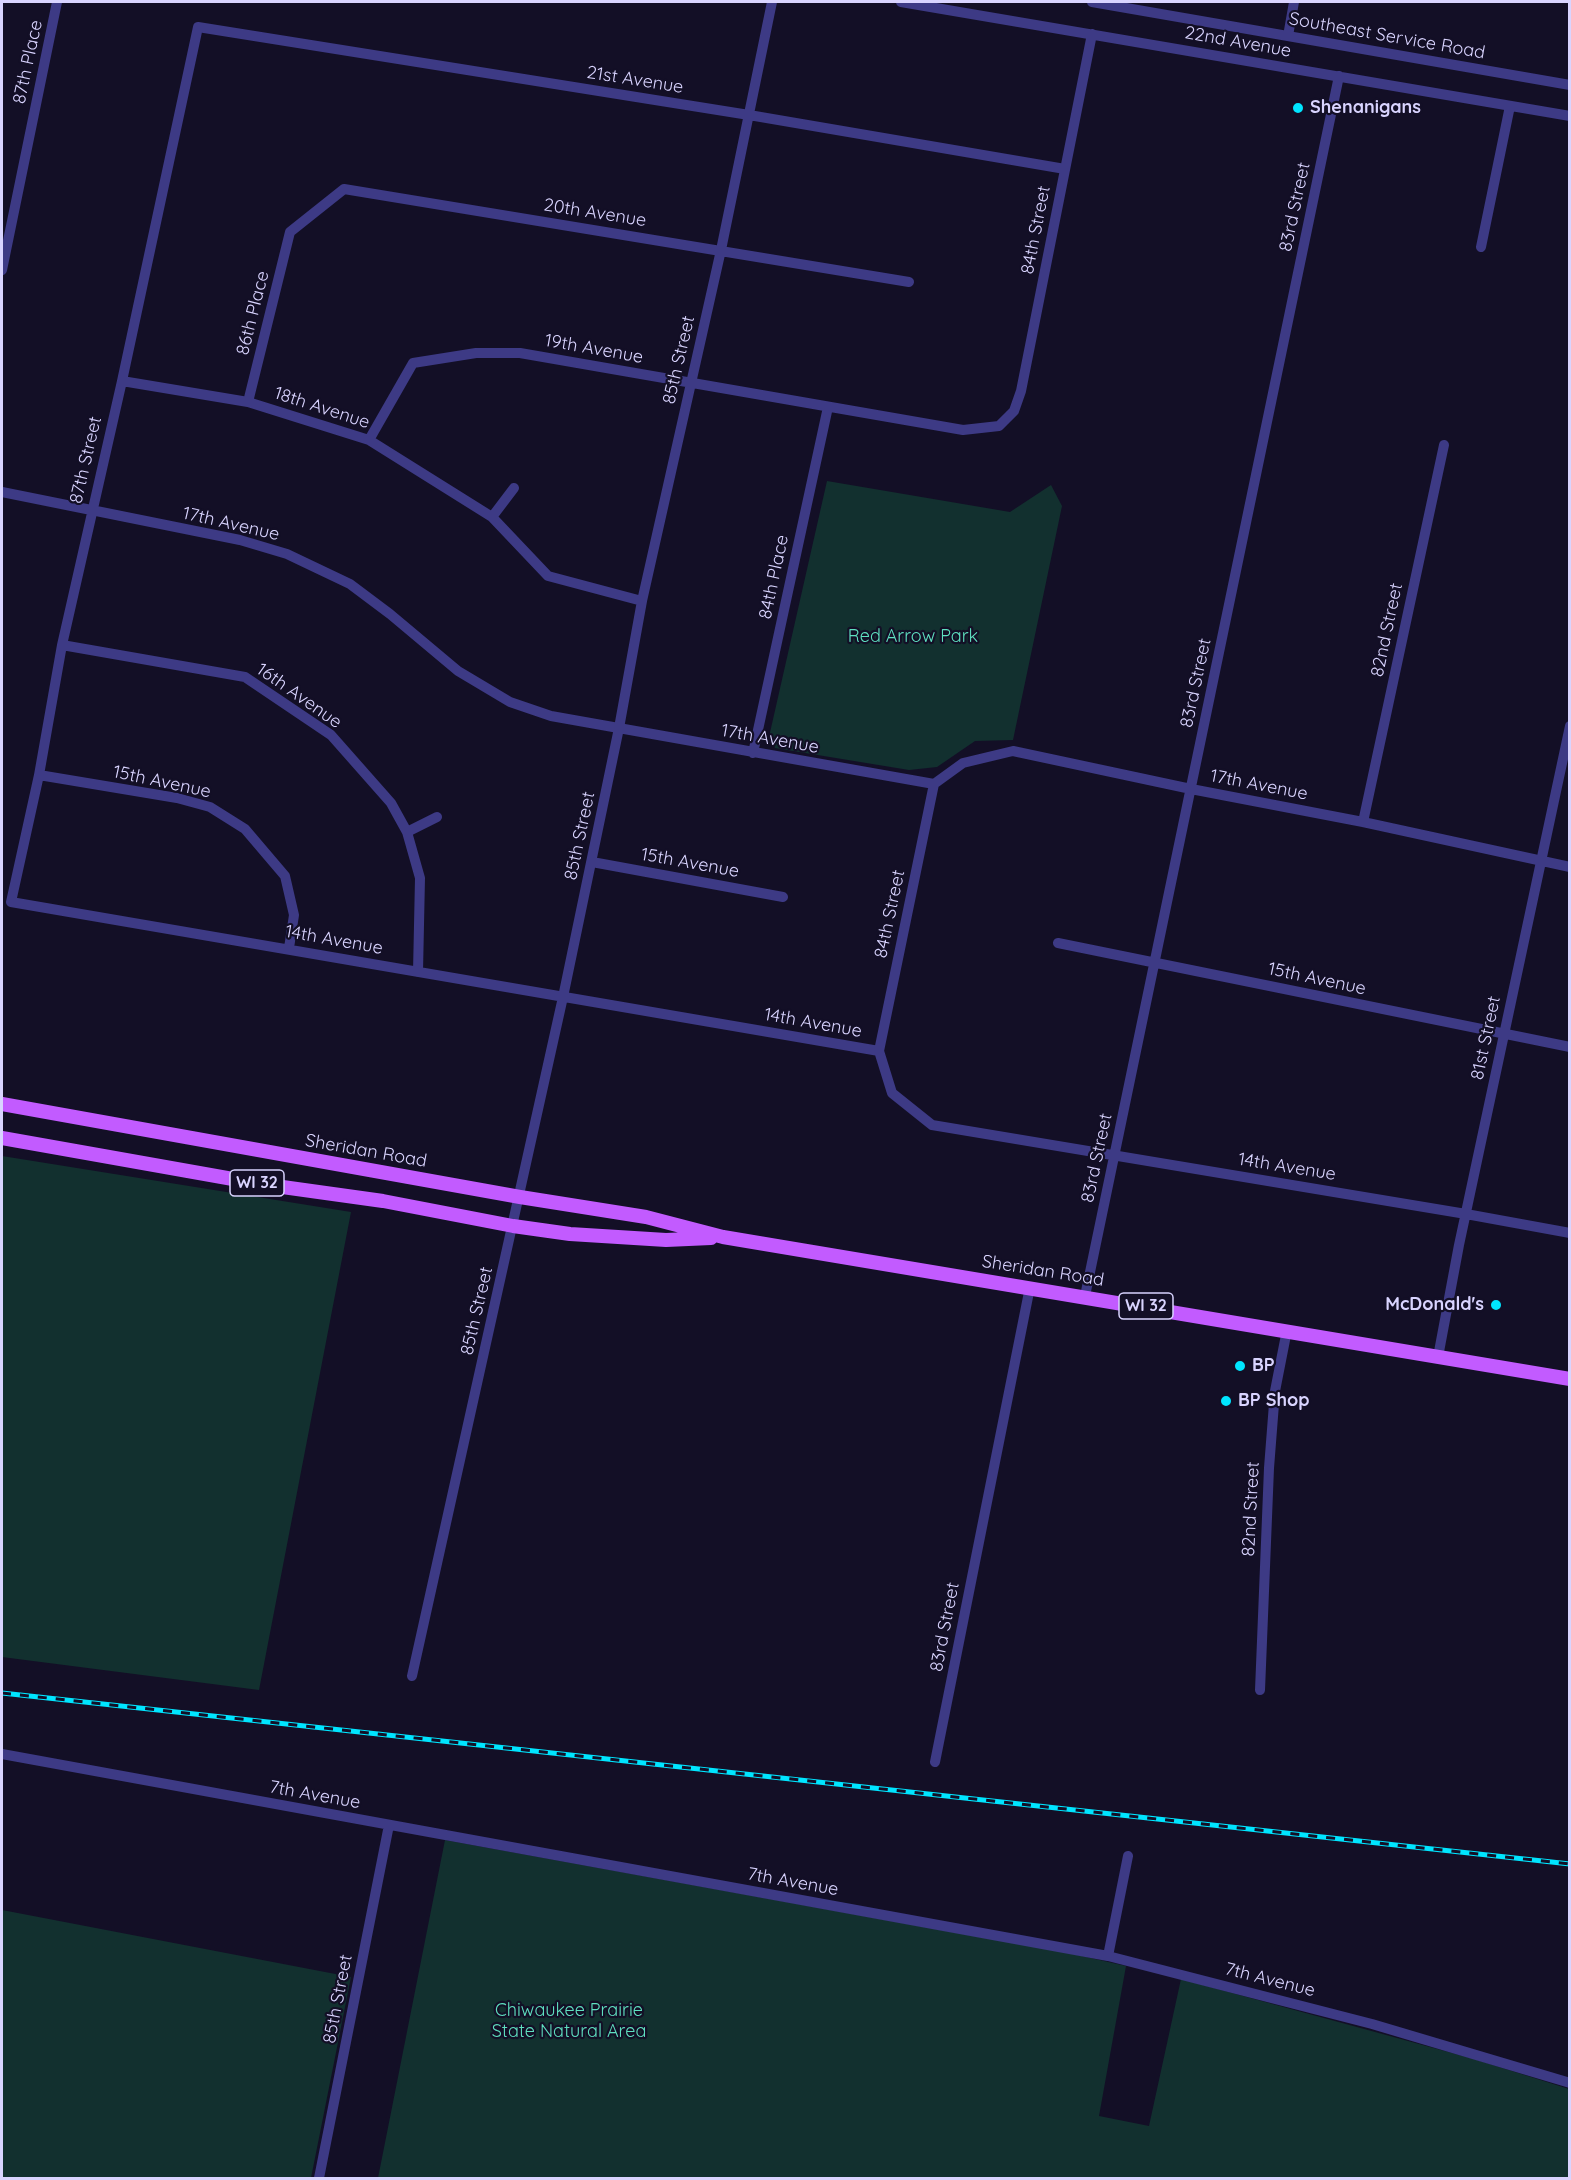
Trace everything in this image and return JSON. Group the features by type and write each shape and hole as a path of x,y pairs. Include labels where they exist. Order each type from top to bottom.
{"main road":[{"name":"Sheridan Road","path":"2,1104 520,1197 646,1217 723,1237 1569,1379"},
{"name":"Sheridan Road","path":"2,1138 249,1182 570,1234 666,1240 723,1237"}],"street":[{"name":"87th Place","path":"2,270 57,2"},
{"name":"85th Street","path":"412,1676 520,1197 619,728 642,601 721,250 772,2"},
{"name":"22nd Avenue","path":"901,2 1569,116"},
{"name":"Southeast Service Road","path":"1092,2 1569,85"},
{"path":"1288,36 1294,2"},
{"name":"21st Avenue","path":"198,27 749,115 1065,169"},
{"name":"87th Street","path":"10,902 39,776 62,645 122,381 198,27"},
{"name":"84th Street","path":"999,426 1014,411 1021,391 1092,34"},
{"name":"83rd Street","path":"1085,1296 1339,76"},
{"path":"1481,247 1510,106"},
{"name":"20th Avenue","path":"290,232 344,189 909,282"},
{"name":"86th Place","path":"248,402 290,232"},
{"name":"19th Avenue","path":"369,440 413,363 476,353 520,353 963,430 999,426"},
{"name":"18th Avenue","path":"122,381 248,402 369,440 492,517 548,576 642,601"},
{"name":"84th Place","path":"753,753 828,407"},
{"name":"82nd Street","path":"1363,822 1444,445"},
{"path":"492,517 514,488"},
{"name":"17th Avenue","path":"2,492 240,540 287,554 350,584 458,671 510,702 551,716 934,784 963,763 1013,751 1191,789 1363,822 1569,867"},
{"name":"16th Avenue","path":"62,645 244,677 331,735 391,803 406,832 420,878 418,972"},
{"name":"81st Street","path":"1438,1357 1569,726"},
{"name":"15th Avenue","path":"39,776 177,798 210,807 245,829 285,876 294,915 289,948"},
{"name":"84th Street","path":"879,1051 934,784"},
{"path":"406,832 437,817"},
{"name":"15th Avenue","path":"591,862 783,897"},
{"name":"14th Avenue","path":"10,902 289,948 879,1051 892,1093 932,1125 1569,1233"},
{"name":"15th Avenue","path":"1058,942 1569,1047"},
{"name":"83rd Street","path":"935,1762 1030,1287"},
{"name":"82nd Street","path":"1260,1690 1270,1457 1275,1391 1287,1330"},
{"name":"7th Avenue","path":"2,1754 1108,1956 1372,2024 1569,2083"},
{"name":"85th Street","path":"319,2178 389,1826"},
{"path":"1108,1956 1128,1856"}],"green space":[{"name":"Red Arrow Park","path":"827,481 1010,512 1051,485 1062,506 1013,740 975,741 937,767 909,770 775,748 769,737"},
{"path":"2,1156 351,1212 259,1690 2,1657"},
{"name":"Chiwaukee Prairie State Natural Area","path":"445,1840 1073,1954 1126,1966 1099,2116 1149,2126 1181,1979 1474,2059 1569,2089 1569,2178 378,2178"},
{"path":"2,1910 351,1977 311,2178 2,2178"}],"railway":[{"path":"2,1693 1570,1864"}],"place":[{"name":"Shenanigans","path":"1298,108"},
{"name":"McDonald's","path":"1496,1305"},
{"name":"BP","path":"1240,1366"},
{"name":"BP Shop","path":"1226,1401"}]}
